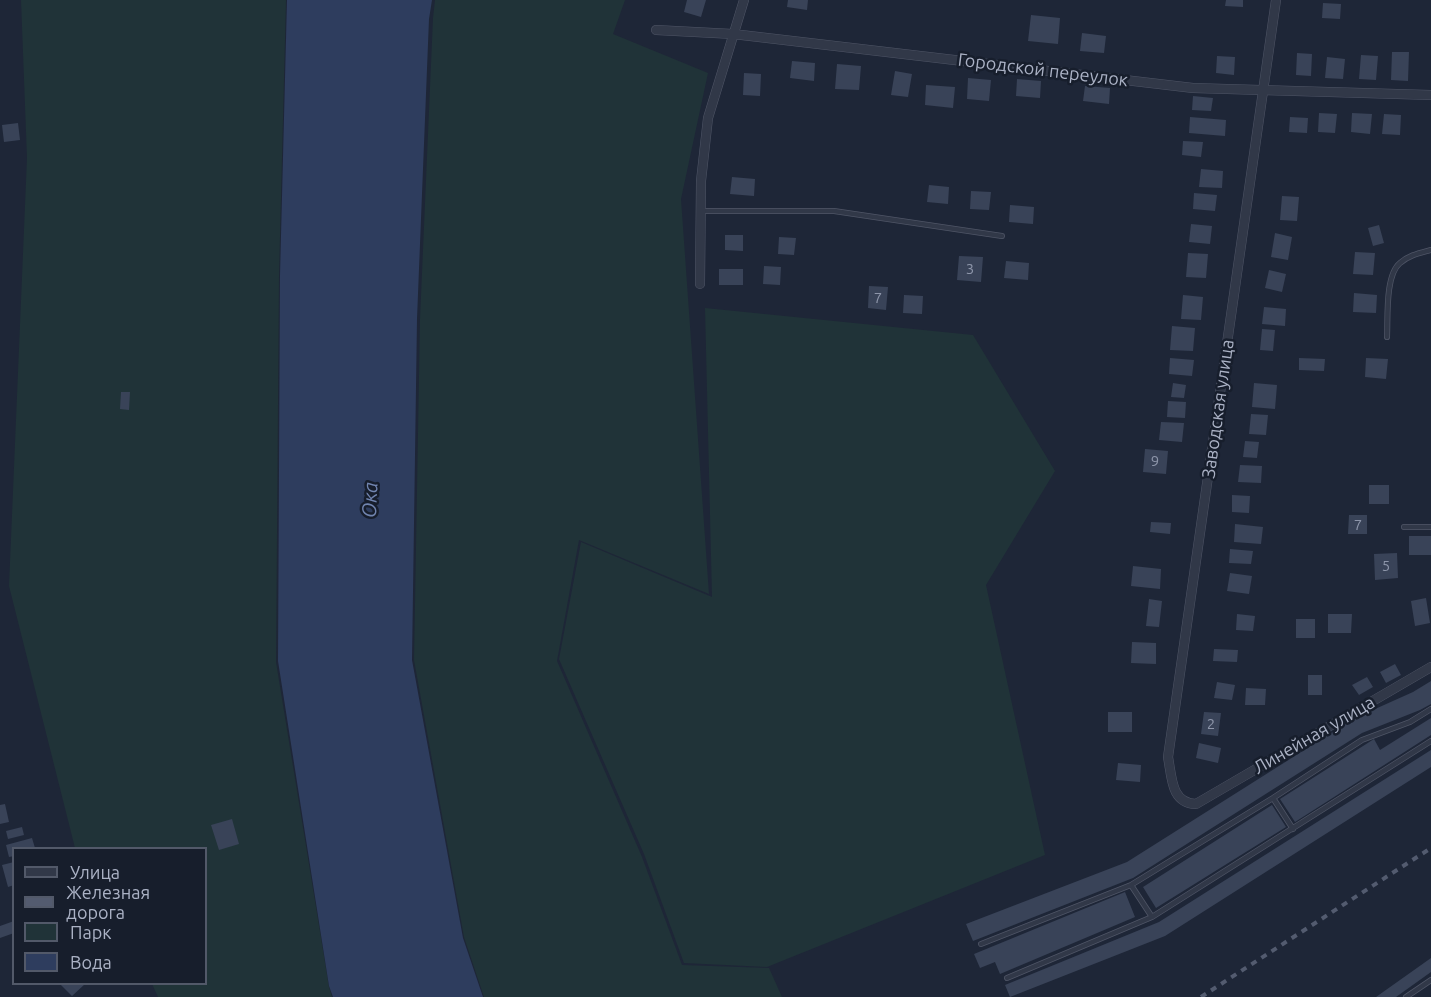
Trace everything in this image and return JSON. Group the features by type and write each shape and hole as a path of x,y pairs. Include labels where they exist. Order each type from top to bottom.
{"street":[{"path":"700,284 701,181 708,118 744,0"},
{"name":"Заводская улица","path":"1196,804 1186,804 1178,798 1168,757 1276,0"},
{"name":"Городской переулок","path":"656,30 733,34 1193,88 1431,95"},
{"name":"Линейная улица","path":"1196,804 1431,667"}],"lane":[{"path":"701,211 834,211 1002,237"},
{"path":"1387,337 1392,276 1398,265 1411,256 1431,250"},
{"path":"1404,527 1431,527"},
{"path":"981,944 1131,885 1273,798 1362,740 1410,722 1431,709"},
{"path":"1006,978 1152,917 1431,741"},
{"path":"1273,798 1293,829"},
{"path":"1131,885 1152,917"},
{"path":"1406,997 1431,980"}],"green space":[{"path":"21,0 286,0 279,276 276,662 332,997 158,997 152,985 207,985 207,847 75,847 9,586 27,158"},
{"path":"435,0 625,0 613,34 708,73 681,199 709,594 579,540 557,661 642,857 682,965 769,968 782,997 484,997 464,937 414,660 420,319"},
{"path":"705,308 973,335 1055,471 986,585 1045,855 767,967 684,963 644,854 559,659 581,542 712,597"}],"water":[{"name":"Ока","path":"287,0 432,0 429,19 417,319 412,660 463,938 483,997 333,997 329,986 278,661 280,275"}],"building":[{"path":"687,0 706,0 701,17 684,12"},
{"path":"788,0 808,0 807,10 787,7"},
{"path":"1226,0 1243,0 1243,7 1225,6"},
{"path":"1323,3 1341,4 1340,19 1322,18"},
{"path":"1031,15 1060,18 1058,44 1028,41"},
{"path":"1082,33 1106,36 1104,53 1080,51"},
{"path":"1392,52 1409,52 1408,81 1391,80"},
{"path":"1297,53 1312,54 1311,76 1296,75"},
{"path":"1361,55 1378,56 1376,80 1359,79"},
{"path":"1217,56 1235,57 1234,75 1216,73"},
{"path":"1327,57 1345,59 1343,79 1325,78"},
{"path":"792,61 815,63 814,81 790,78"},
{"path":"837,64 861,66 859,90 835,89"},
{"path":"895,71 912,74 908,97 891,95"},
{"path":"744,73 761,74 760,96 743,95"},
{"path":"968,78 991,80 989,101 967,99"},
{"path":"1017,79 1041,81 1040,98 1016,96"},
{"path":"926,85 955,87 953,108 925,105"},
{"path":"1085,86 1110,88 1109,104 1083,101"},
{"path":"1193,96 1213,98 1211,111 1192,110"},
{"path":"1319,113 1337,114 1335,133 1318,132"},
{"path":"1352,113 1372,114 1370,134 1351,132"},
{"path":"1384,114 1401,115 1400,135 1382,134"},
{"path":"1190,117 1226,120 1225,136 1189,133"},
{"path":"1290,117 1308,118 1307,133 1289,132"},
{"path":"18,123 20,140 4,142 2,125"},
{"path":"1183,141 1203,142 1201,157 1182,155"},
{"path":"1201,169 1223,171 1222,188 1199,187"},
{"path":"732,177 755,179 754,196 730,194"},
{"path":"929,185 949,187 948,204 927,202"},
{"path":"971,191 991,192 989,210 970,209"},
{"path":"1194,193 1217,195 1215,211 1193,209"},
{"path":"1282,196 1299,197 1297,221 1280,220"},
{"path":"1010,205 1034,207 1033,224 1009,222"},
{"path":"1191,224 1212,226 1210,244 1189,242"},
{"path":"1379,225 1384,243 1373,246 1368,228"},
{"path":"1275,233 1292,237 1288,260 1271,257"},
{"path":"725,235 743,235 743,251 725,250"},
{"path":"779,237 796,238 794,255 778,254"},
{"path":"1355,252 1375,253 1373,275 1353,274"},
{"path":"1188,253 1208,254 1206,278 1186,277"},
{"path":"959,256 983,257 981,282 957,280"},
{"path":"1006,261 1029,263 1028,280 1004,278"},
{"path":"764,266 781,267 780,285 763,284"},
{"path":"719,269 743,269 743,285 719,285"},
{"path":"1269,270 1286,274 1282,292 1265,288"},
{"path":"869,286 888,287 886,310 868,308"},
{"path":"1354,293 1377,295 1376,313 1353,312"},
{"path":"904,295 923,296 922,314 903,313"},
{"path":"1183,295 1203,297 1201,320 1181,319"},
{"path":"1264,307 1286,309 1285,326 1262,324"},
{"path":"1172,326 1195,328 1193,351 1170,350"},
{"path":"1262,329 1275,330 1273,351 1260,350"},
{"path":"1170,358 1194,360 1192,376 1169,374"},
{"path":"1299,358 1325,359 1324,371 1299,370"},
{"path":"1366,358 1388,359 1386,379 1365,377"},
{"path":"1173,383 1186,385 1184,398 1171,397"},
{"path":"1254,383 1277,385 1275,409 1252,407"},
{"path":"121,392 130,392 129,410 120,409"},
{"path":"1168,401 1186,402 1185,418 1167,417"},
{"path":"1251,414 1268,415 1266,435 1249,434"},
{"path":"1161,422 1184,423 1182,442 1159,440"},
{"path":"1245,441 1259,442 1257,458 1243,457"},
{"path":"1145,449 1168,451 1166,474 1143,472"},
{"path":"1240,465 1262,466 1261,483 1238,482"},
{"path":"1369,485 1389,485 1389,504 1369,504"},
{"path":"1232,495 1250,496 1249,513 1232,512"},
{"path":"1349,515 1367,515 1367,534 1348,534"},
{"path":"1151,522 1171,523 1170,534 1150,532"},
{"path":"1235,524 1263,527 1261,544 1234,542"},
{"path":"1409,536 1431,536 1431,555 1409,555"},
{"path":"1230,549 1253,551 1251,564 1229,563"},
{"path":"1397,553 1398,578 1375,580 1374,554"},
{"path":"1133,566 1161,569 1160,589 1131,586"},
{"path":"1230,573 1252,576 1249,594 1227,591"},
{"path":"1426,598 1430,623 1415,626 1411,601"},
{"path":"1149,599 1162,601 1159,627 1146,626"},
{"path":"1237,614 1255,616 1253,631 1236,630"},
{"path":"1328,614 1352,614 1351,633 1328,633"},
{"path":"1296,619 1315,619 1315,638 1296,638"},
{"path":"1132,642 1156,643 1156,664 1131,663"},
{"path":"1214,649 1238,650 1237,662 1213,661"},
{"path":"1395,664 1401,675 1386,683 1380,672"},
{"path":"1308,675 1322,675 1322,695 1308,695"},
{"path":"1367,677 1373,687 1359,695 1352,685"},
{"path":"1431,681 1431,704 1362,733 1133,878 973,941 966,924 1127,862 1355,718 1413,692"},
{"path":"1217,682 1235,685 1232,700 1214,698"},
{"path":"1246,688 1266,689 1265,705 1245,705"},
{"path":"1108,712 1132,712 1132,732 1108,732"},
{"path":"1204,712 1221,713 1218,736 1201,734"},
{"path":"1431,718 1431,735 1295,822 1280,799 1374,739 1380,750"},
{"path":"1199,743 1221,748 1218,763 1196,758"},
{"path":"1431,750 1431,767 1165,936 1010,997 1005,985 1159,922"},
{"path":"1118,763 1141,765 1140,782 1116,780"},
{"path":"5,804 9,822 0,824 0,805"},
{"path":"1272,805 1286,827 1156,908 1143,887"},
{"path":"232,819 239,844 219,850 211,825"},
{"path":"22,827 24,835 8,839 6,831"},
{"path":"32,838 35,847 12,847 12,856 9,857 6,845"},
{"path":"12,862 12,886 8,887 2,865"},
{"path":"1125,892 1135,917 1000,974 995,962 980,968 974,954"},
{"path":"12,922 12,934 0,938 0,926"},
{"path":"1431,958 1431,972 1396,997 1376,997"},
{"path":"61,985 84,985 72,996"}],"railway":[{"path":"1201,997 1431,848"}]}
